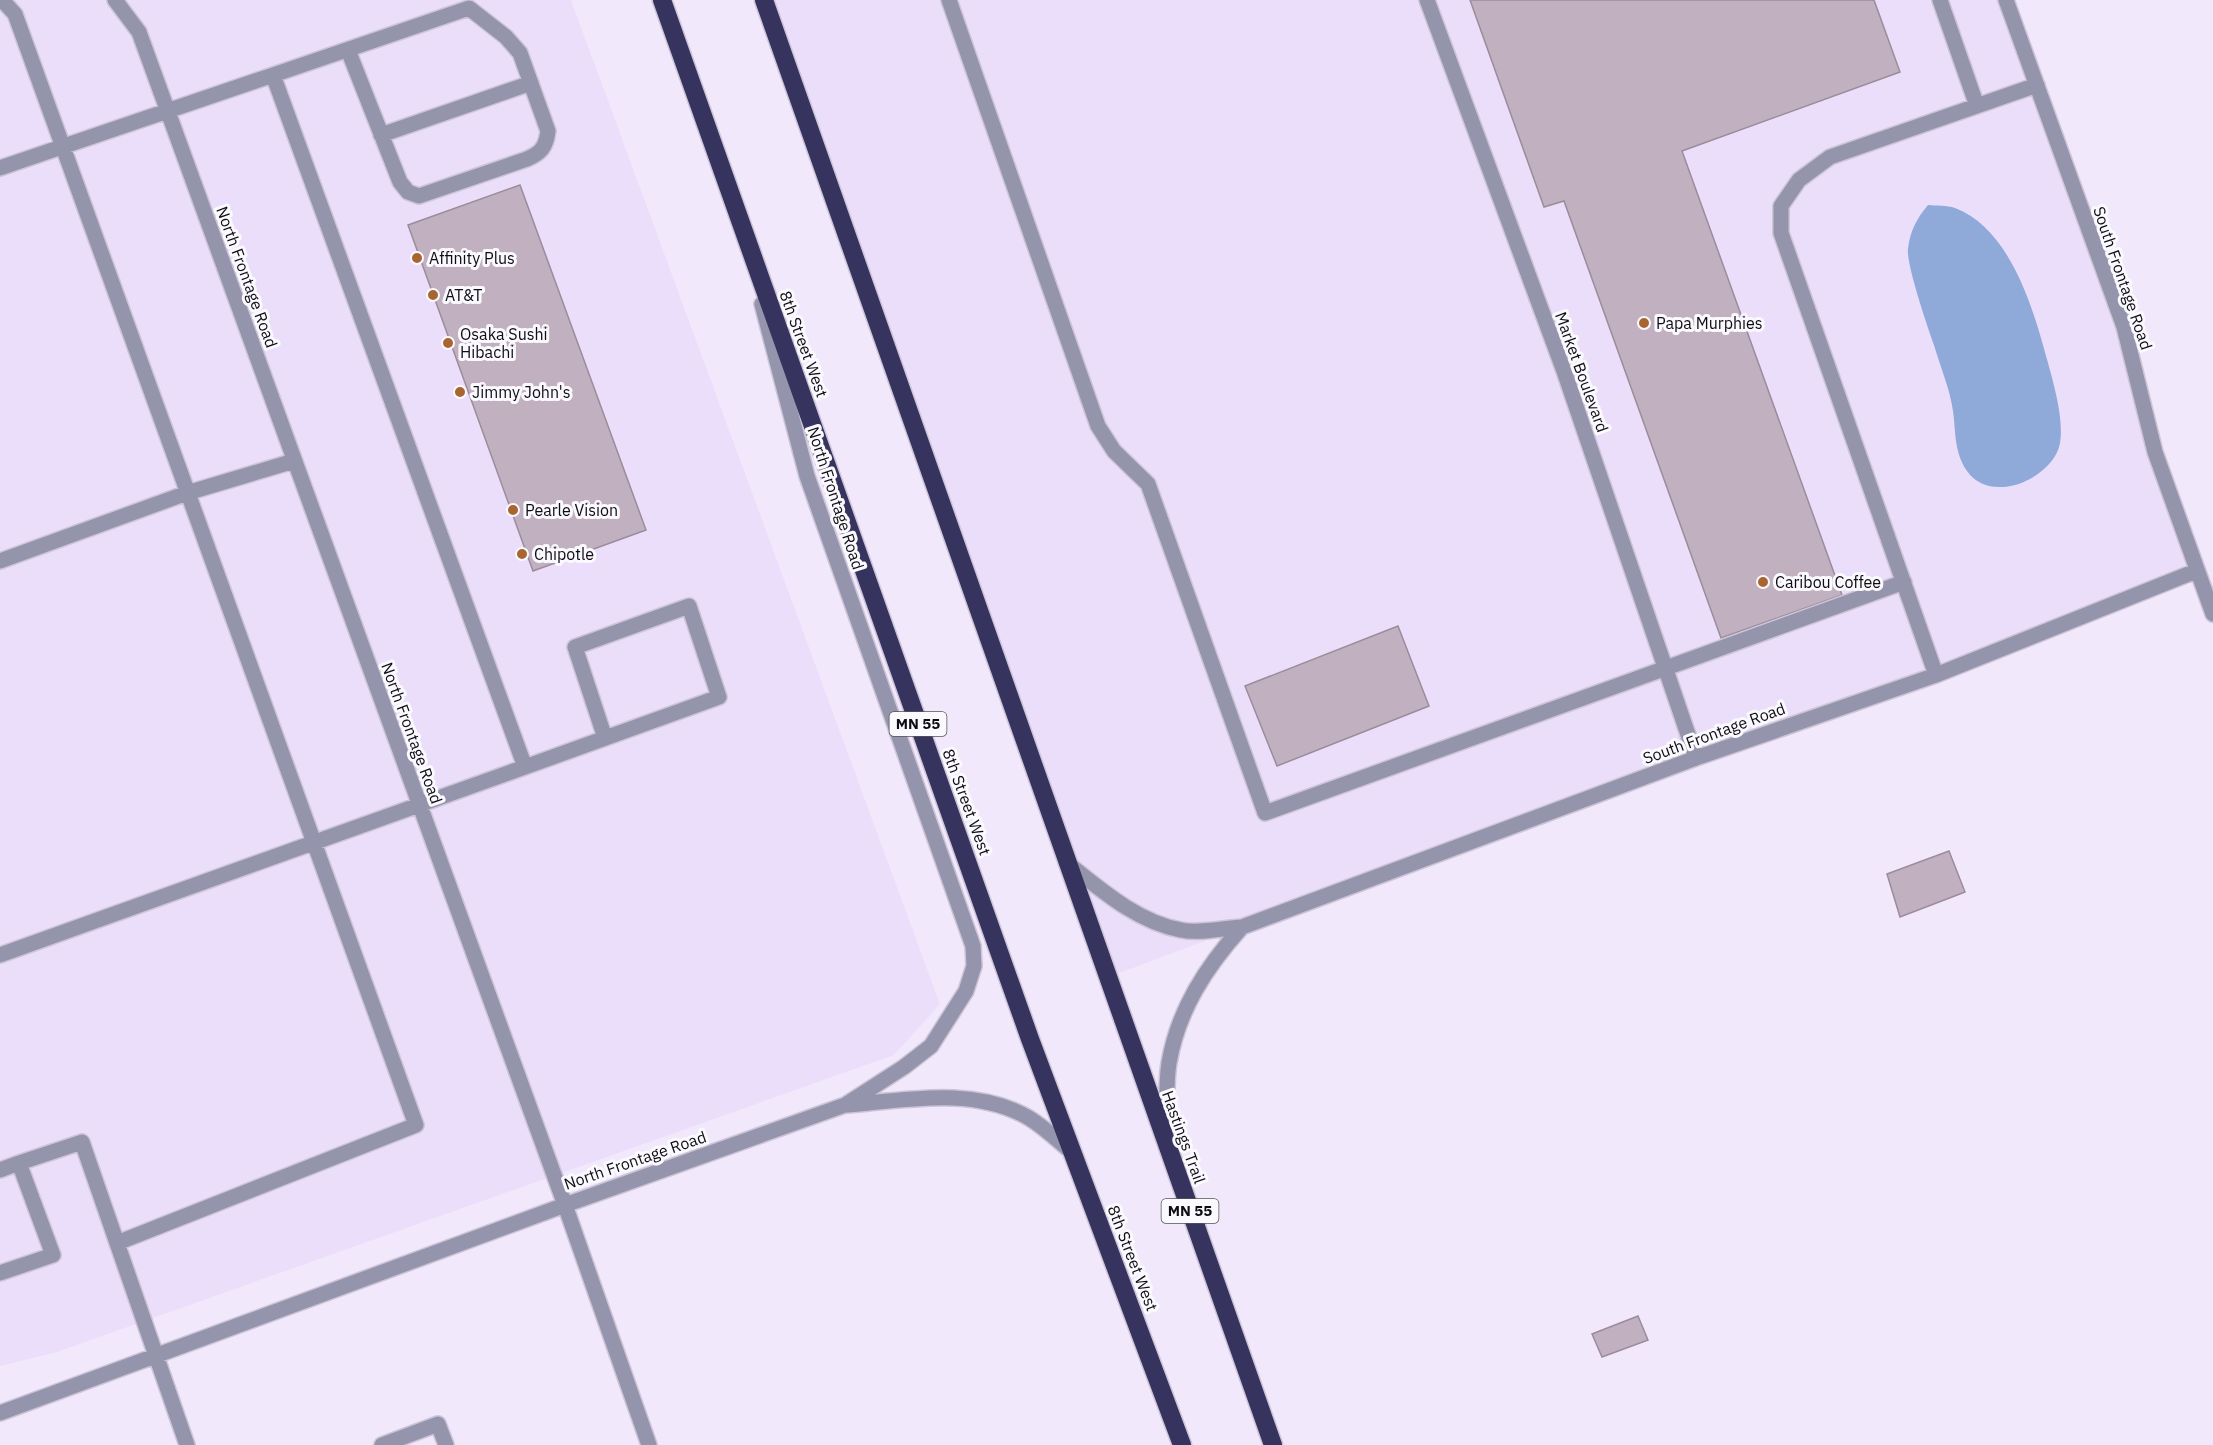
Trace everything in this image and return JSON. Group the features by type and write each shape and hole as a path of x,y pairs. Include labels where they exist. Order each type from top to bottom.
{"highway":[{"name":"8th Street West","path":"662,0 1072,1152 1182,1445"},
{"name":"MN 55","path":"764,0 1065,861"},
{"name":"Hastings Trail","path":"1065,861 1273,1445"}],"street":[{"path":"2,0 15,14 416,1125 117,1242"},
{"name":"North Frontage Road","path":"115,0 139,32 565,1205 845,1105 904,1067 931,1046 966,991 974,966 973,946 807,476 741,225"},
{"path":"949,0 1098,426 1114,451 1148,484 1265,813 1904,582"},
{"name":"Market Boulevard","path":"1427,0 1565,374 1696,758"},
{"path":"1940,0 1977,106"},
{"name":"South Frontage Road","path":"2006,0 2124,327 2155,452 2213,614"},
{"path":"0,168 469,8 506,37 520,53 548,131 546,143 539,153 516,163 420,196 408,192 399,182 348,50"},
{"path":"273,75 525,767"},
{"path":"381,135 531,83"},
{"path":"1936,675 1781,233 1780,206 1799,180 1830,157 2037,85"},
{"path":"0,561 187,492 294,461"},
{"name":"South Frontage Road","path":"1065,861 1116,902 1152,920 1183,931 1242,927 1696,758 1936,675 2196,571"},
{"path":"0,955 314,843 719,697 689,606 575,647 605,738"},
{"name":"South Frontage Road","path":"1167,1148 1168,1065 1177,1028 1211,961 1242,927"},
{"name":"North Frontage Road","path":"845,1105 915,1099 973,1100 1002,1106 1029,1118 1072,1152"},
{"path":"0,1170 82,1142 187,1445"},
{"path":"0,1273 53,1255 20,1163"},
{"path":"0,1413 565,1205 649,1445"},
{"path":"382,1445 438,1424 446,1445"}],"shaded area":[{"path":"0,0 571,0 940,1004 894,1055 57,1352 0,1366"},
{"path":"764,0 2006,0 2124,327 2196,571 1106,978"}],"water":[{"path":"1928,205 1955,208 1974,219 1991,234 2017,274 2035,320 2060,413 2061,434 2055,456 2046,467 2020,483 2005,487 1991,486 1978,481 1967,471 1960,457 1950,394 1918,296 1908,257 1912,231"}],"building":[{"path":"1470,0 1874,0 1900,72 1682,151 1842,595 1721,638 1564,201 1544,207"},
{"path":"520,185 646,530 533,571 408,225"},
{"path":"1398,626 1429,706 1277,766 1245,686"},
{"path":"1949,851 1965,892 1900,917 1887,874"},
{"path":"1638,1316 1648,1340 1602,1357 1592,1334"}],"place":[{"name":"Affinity Plus","path":"417,258"},
{"name":"AT&T","path":"433,295"},
{"name":"Papa Murphies","path":"1644,323"},
{"name":"Osaka Sushi Hibachi","path":"448,343"},
{"name":"Jimmy John's","path":"460,392"},
{"name":"Pearle Vision","path":"513,510"},
{"name":"Chipotle","path":"522,554"},
{"name":"Caribou Coffee","path":"1763,582"}]}
